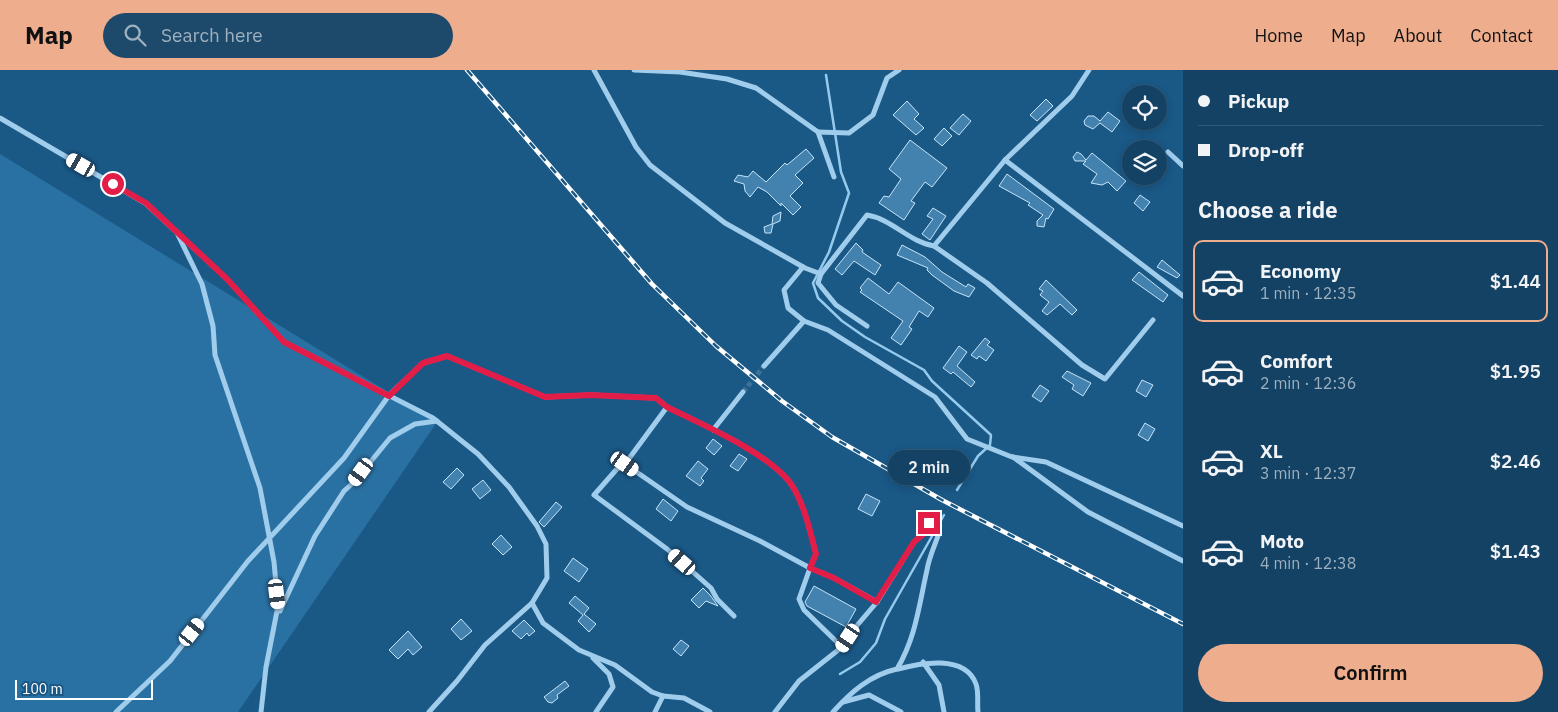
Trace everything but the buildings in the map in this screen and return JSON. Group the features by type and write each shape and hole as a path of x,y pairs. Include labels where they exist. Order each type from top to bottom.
{"street":[{"path":"594,70 636,147 650,165 725,223 803,267 821,274"},
{"path":"634,70 683,71 726,79 756,88 818,132 834,177"},
{"path":"818,132 849,133 873,115 887,78 899,70"},
{"path":"934,246 1004,160 1072,96 1090,70"},
{"path":"0,118 146,203 227,279 284,342 437,421 478,454 509,487 537,526 546,544 547,578 532,603 485,645 457,682 429,712"},
{"path":"1168,152 1183,166"},
{"path":"1004,160 1183,296"},
{"path":"867,326 836,305 818,283 821,274 867,215 878,217 923,244 934,246 987,283 1082,365 1105,379 1153,320"},
{"path":"175,230 202,284 213,326 215,355 260,488 270,537 278,606 266,667 261,712"},
{"path":"803,267 784,290 788,308 804,321 828,330 935,397 967,438 1012,457 1046,462 1183,526"},
{"path":"764,366 804,321"},
{"path":"116,712 170,661 270,537 344,458 389,396 423,363 447,356 545,397 590,395 656,398 667,407 713,430 768,462 789,481 807,518 816,554 799,600 804,610 842,647"},
{"path":"713,430 743,392"},
{"path":"667,407 625,464 616,470 594,495 667,549 711,588 717,599 734,616"},
{"path":"276,621 283,602 315,536 344,492 390,438 415,424 437,421"},
{"path":"1012,457 1088,512 1183,561"},
{"path":"625,464 687,507 760,540 876,602"},
{"path":"775,712 799,681 842,647 876,602 914,542 928,530 929,523"},
{"path":"897,669 909,650 920,612 927,567 939,533"},
{"path":"532,603 544,622 579,650 615,665 642,686 664,696 684,698 710,712"},
{"path":"591,655 609,674 613,687 596,712"},
{"path":"923,662 939,685 944,712"},
{"path":"833,712 856,688 887,671 923,662 948,664 966,671 976,684 978,712"},
{"path":"842,702 869,695 901,712"},
{"path":"655,712 664,696"}],"shaded area":[{"path":"0,154 437,422 238,712 0,712"}],"waterway":[{"path":"826,75 841,172 849,193 829,252 813,283 818,298 842,321 865,337 924,370 932,381 991,435 990,445 978,456 957,490"},
{"path":"840,674 860,662 876,643 885,619 944,515"}],"tunnel":[{"path":"743,392 764,366"}],"railway":[{"path":"467,70 652,284 716,346 782,401 832,437 942,500 1183,624"}],"route":[{"path":"113,184 146,203 227,279 284,342 389,396 423,363 447,356 545,397 590,395 656,398 667,407 713,430 768,462 789,481 807,518 816,554 810,568 834,578 876,602 914,542 928,530 929,523"}]}
